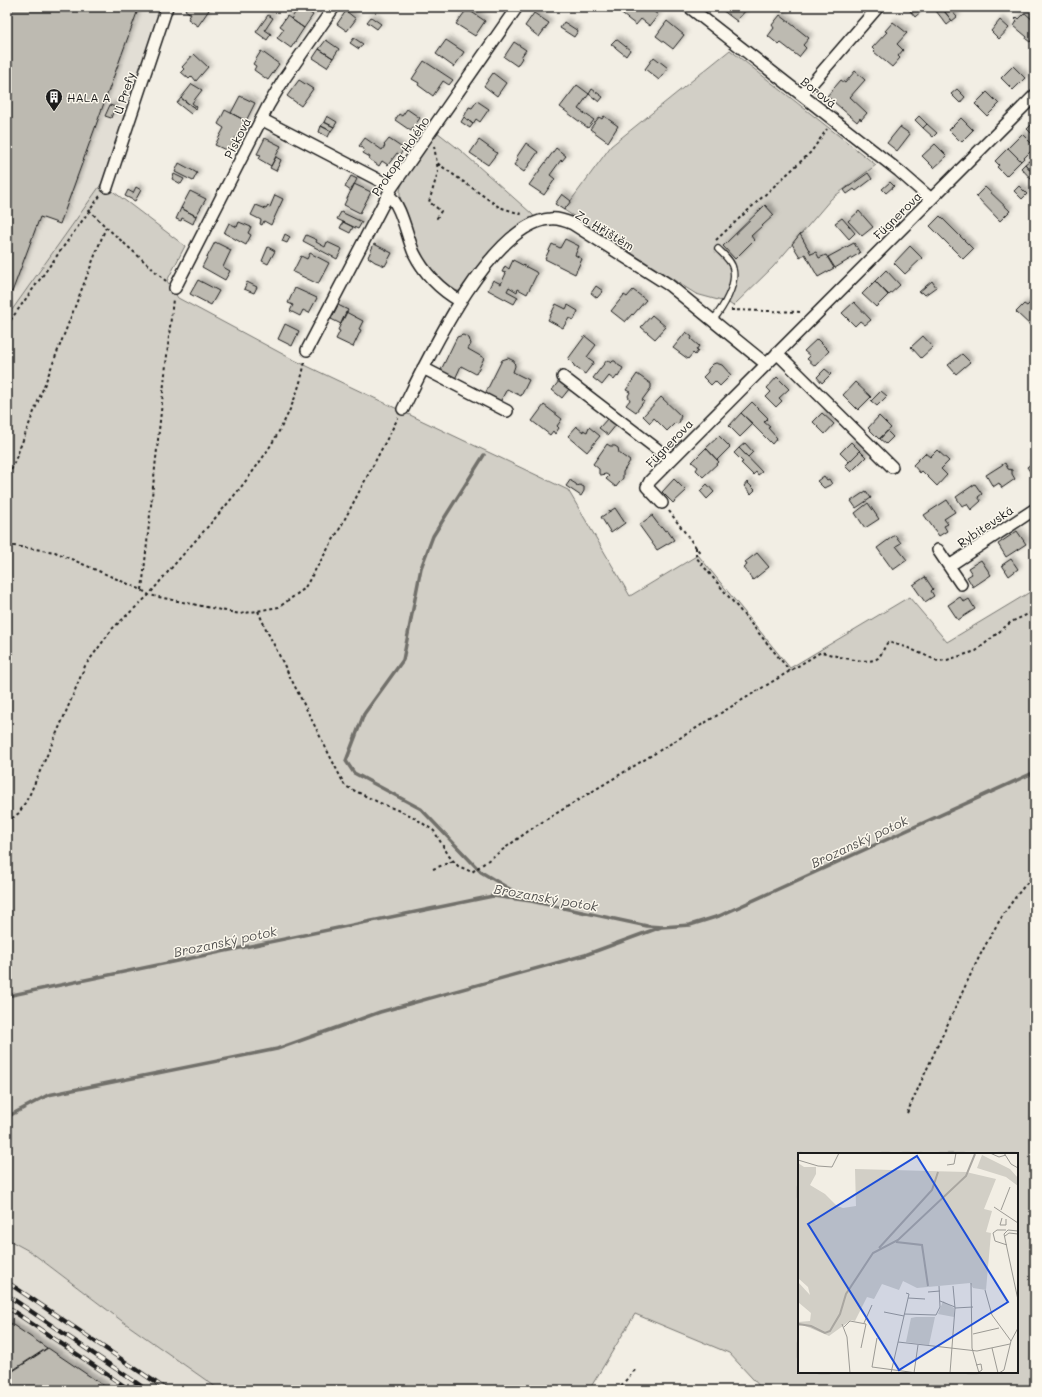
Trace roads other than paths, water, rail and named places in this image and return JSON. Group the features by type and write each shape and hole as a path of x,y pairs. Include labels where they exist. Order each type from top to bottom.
{"street":[{"name":"U Prefy","path":"107,187 167,7"},
{"name":"Písková","path":"175,288 261,118 284,79 334,7"},
{"name":"Prokopa Holého","path":"307,350 390,191 517,7"},
{"name":"Borová","path":"689,7 899,171 931,199"},
{"path":"802,95 878,7"},
{"name":"Fügnerova","path":"662,503 647,487 650,481 670,459 1035,95"},
{"path":"261,118 390,191 397,204 409,240 419,262 442,289 460,301"},
{"name":"Za Hřištěm","path":"403,408 460,301 498,249 520,232 537,222 551,218 573,224 663,280 766,364"},
{"path":"777,353 892,467"},
{"path":"423,368 507,411"},
{"path":"563,377 670,459"},
{"name":"Rybitevská","path":"949,566 1035,508"},
{"path":"938,550 961,584"}],"lane":[{"path":"713,320 721,309 733,286 734,269 729,260 718,249"}],"waterway":[{"path":"484,455 433,536 421,568 403,660 364,714 346,761 354,773 421,809 481,872 528,900"},
{"name":"Brozanský potok","path":"7,996 493,896 531,901 647,926 662,927 690,925 719,916 1035,772"},
{"path":"7,1117 48,1095 277,1049 380,1012 585,955 661,927"}],"railway":[{"path":"7,1282 167,1390"},
{"path":"7,1295 147,1390"},
{"path":"7,1307 130,1390"}],"place":[{"name":"HALA A","path":"54,112"}]}
